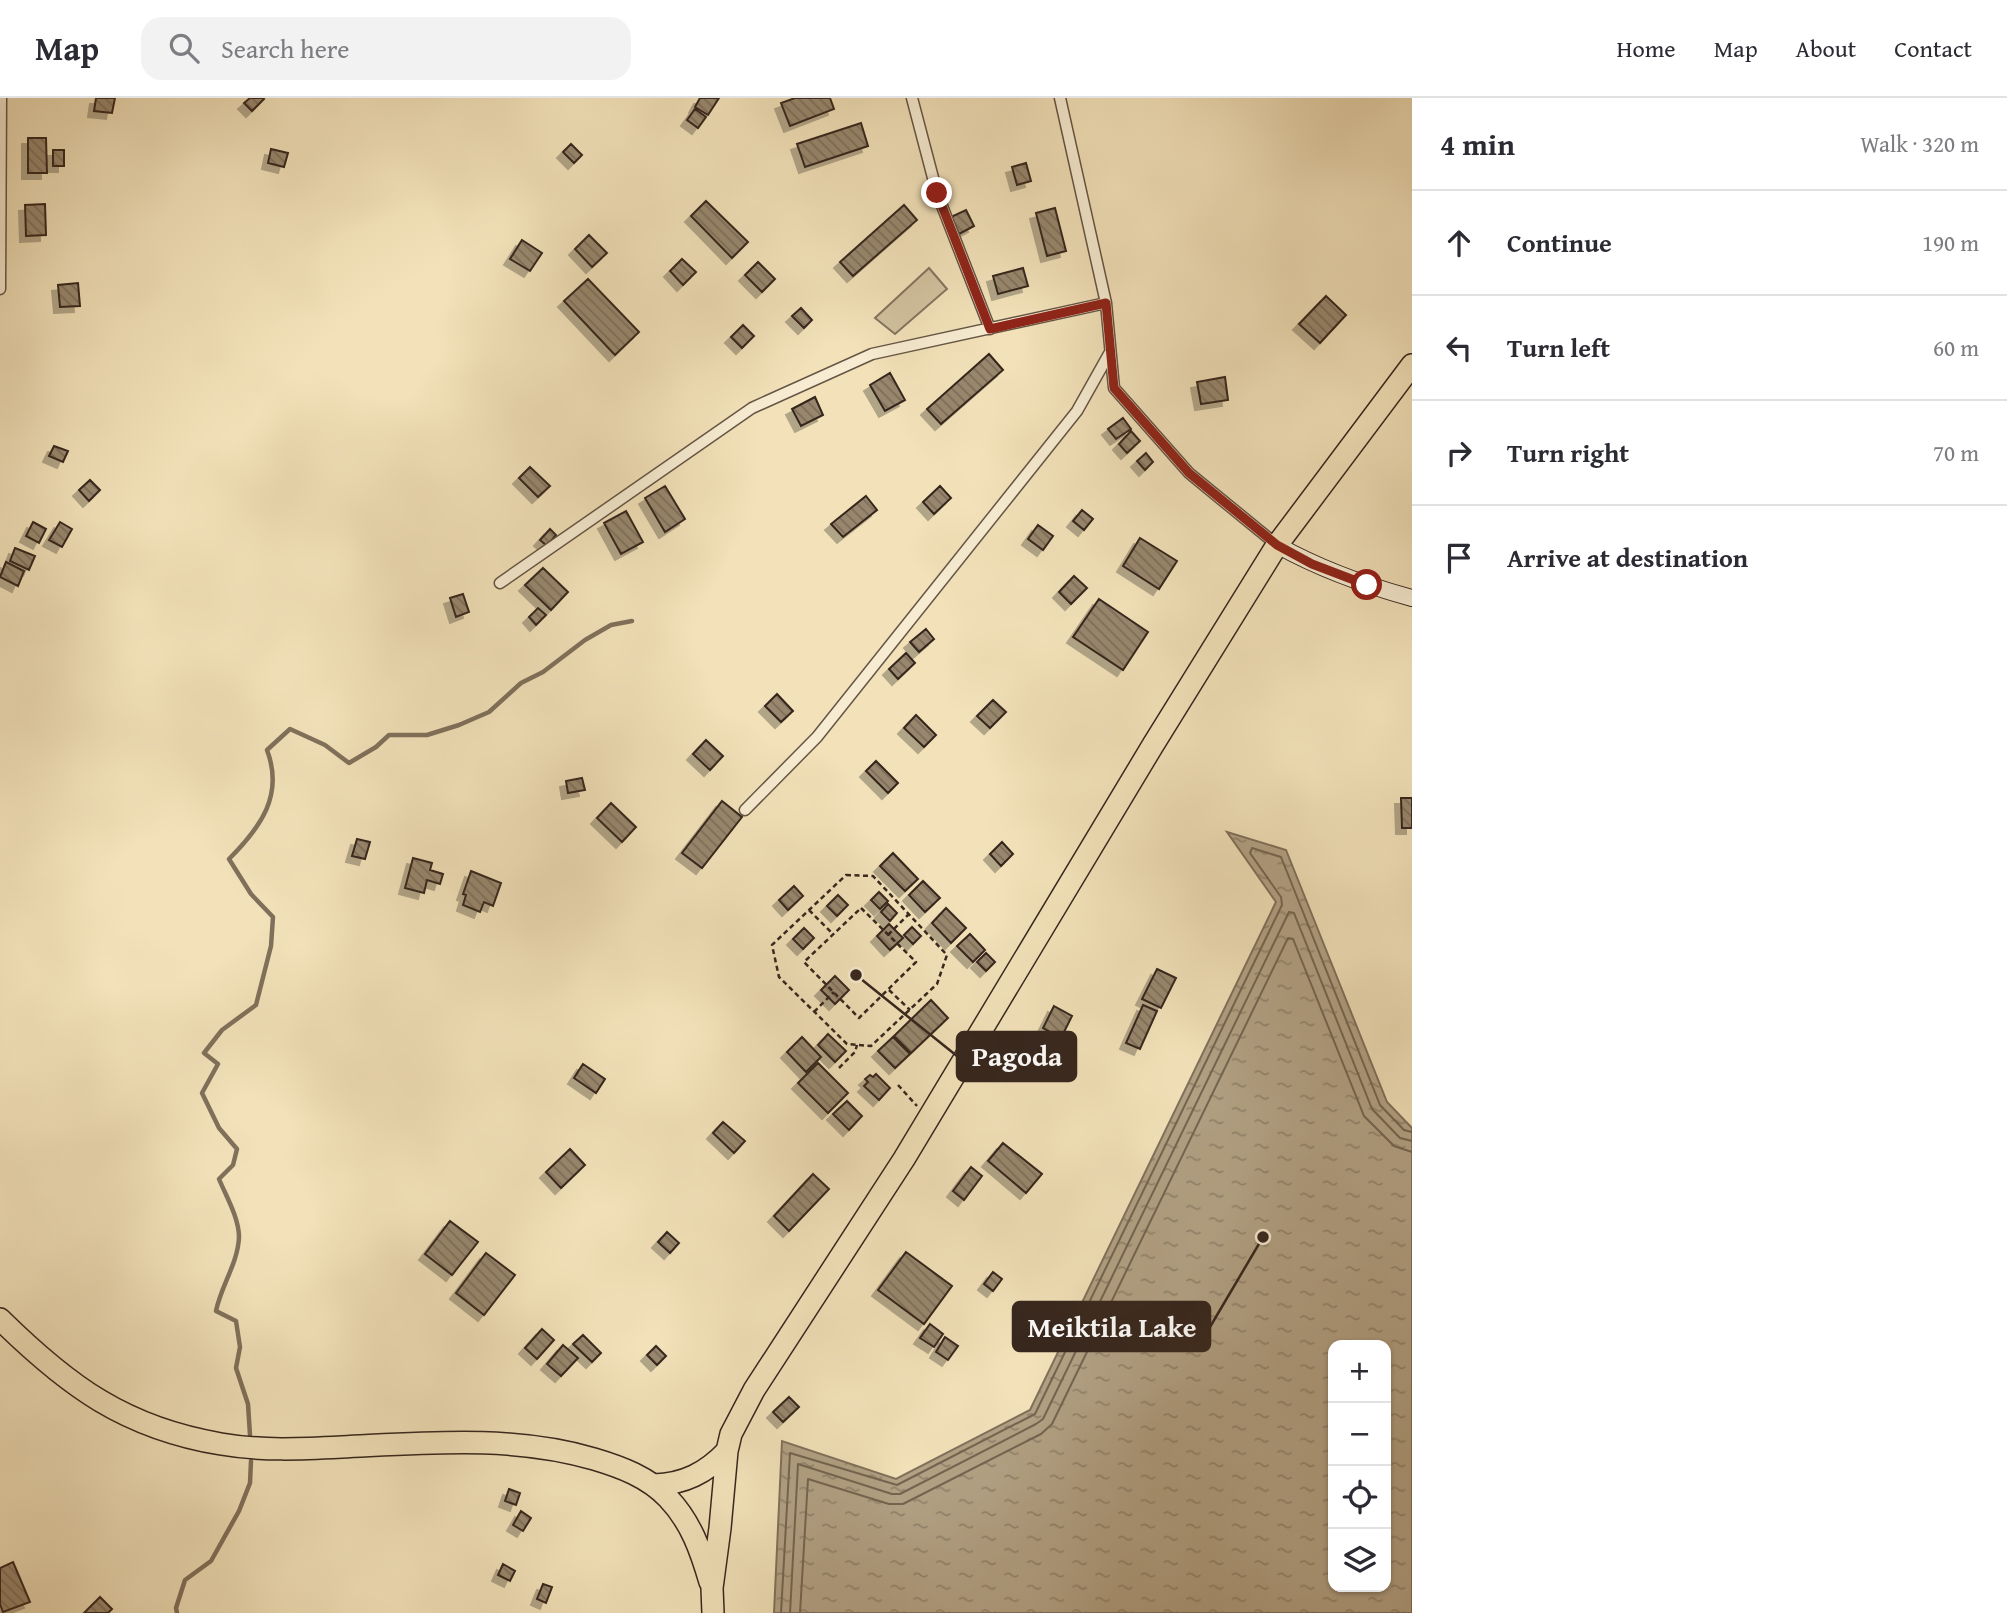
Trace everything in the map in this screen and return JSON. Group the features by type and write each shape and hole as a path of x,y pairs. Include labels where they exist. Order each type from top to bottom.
{"highway":[{"path":"713,1613 712,1588 727,1451 731,1434 754,1390 928,1120 1153,745 1277,545 1412,365"},
{"path":"0,1319 33,1352 100,1402 136,1420 180,1435 222,1445 288,1449 445,1443 538,1446 609,1463 654,1485 668,1498 691,1530 712,1588"},
{"path":"654,1485 694,1477 727,1451"}],"street":[{"path":"0,289 1,98"},
{"path":"912,98 937,193 990,329"},
{"path":"1059,98 1106,303 1114,388 1189,473 1277,545 1312,564 1367,585 1412,598"},
{"path":"500,583 752,408 872,354 1106,303"},
{"path":"745,810 817,737 1077,411 1109,354"}],"path":[{"path":"846,875 873,876 908,915 947,956 937,984 871,1046 847,1044 779,977 772,945 846,875"},
{"path":"861,908 916,962 859,1018 804,962 833,934 861,908"},
{"path":"809,910 833,934"},
{"path":"888,935 908,915"},
{"path":"888,989 910,1010"},
{"path":"814,1012 834,992"},
{"path":"839,1068 855,1052 857,1045"},
{"path":"898,1085 928,1120"}],"shaded area":[{"path":"929,268 947,289 895,334 875,318"}],"water":[{"path":"1227,832 1286,850 1387,1102 1412,1128 1412,1613 774,1613 782,1441 896,1479 1030,1410 1276,902"}],"building":[{"path":"96,98 115,98 112,113 94,111"},
{"path":"250,98 264,99 252,111 244,103"},
{"path":"700,98 719,98 708,115 695,107"},
{"path":"795,98 830,98 834,109 790,126 781,103"},
{"path":"695,109 706,117 698,128 687,120"},
{"path":"861,123 868,146 805,167 797,144"},
{"path":"28,138 46,138 47,173 28,173"},
{"path":"571,144 582,155 574,163 563,152"},
{"path":"271,149 288,153 284,167 268,163"},
{"path":"53,150 64,150 64,166 53,166"},
{"path":"1026,163 1031,181 1017,185 1012,167"},
{"path":"706,201 748,242 732,258 691,216"},
{"path":"45,204 46,235 26,236 25,205"},
{"path":"904,205 917,220 853,276 840,262"},
{"path":"1055,208 1066,251 1047,256 1036,213"},
{"path":"966,210 974,226 959,234 951,217"},
{"path":"589,235 607,253 592,267 575,249"},
{"path":"522,240 542,253 530,271 510,259"},
{"path":"682,259 696,272 683,285 670,271"},
{"path":"758,262 775,279 762,292 745,275"},
{"path":"1023,268 1028,286 998,294 993,276"},
{"path":"588,279 639,332 615,355 564,301"},
{"path":"78,283 80,306 60,307 58,285"},
{"path":"1326,296 1346,315 1320,343 1299,324"},
{"path":"801,308 812,320 804,328 792,316"},
{"path":"743,325 754,336 742,348 731,337"},
{"path":"989,354 1003,370 941,424 927,409"},
{"path":"890,373 905,400 885,411 870,385"},
{"path":"1225,377 1228,400 1201,404 1197,382"},
{"path":"815,397 823,415 801,426 792,409"},
{"path":"1123,418 1131,429 1116,439 1108,429"},
{"path":"1131,431 1140,441 1127,453 1119,444"},
{"path":"54,446 68,451 63,462 49,456"},
{"path":"1146,453 1153,462 1145,470 1137,461"},
{"path":"530,467 550,486 538,497 519,478"},
{"path":"90,480 100,490 89,501 79,490"},
{"path":"665,486 685,519 665,532 645,498"},
{"path":"940,486 951,498 934,514 923,502"},
{"path":"866,496 877,510 843,537 831,524"},
{"path":"1082,510 1093,519 1084,530 1073,521"},
{"path":"626,511 643,542 621,554 604,523"},
{"path":"33,522 46,529 39,543 26,536"},
{"path":"60,522 72,529 62,547 49,540"},
{"path":"1038,525 1053,536 1043,550 1028,539"},
{"path":"550,529 556,535 547,546 540,540"},
{"path":"1140,538 1177,561 1159,589 1123,566"},
{"path":"15,548 35,556 29,570 10,561"},
{"path":"6,562 24,571 18,586 0,577"},
{"path":"543,568 568,592 551,610 525,585"},
{"path":"1074,576 1087,588 1071,604 1059,592"},
{"path":"463,594 469,612 456,617 450,598"},
{"path":"1099,599 1148,632 1123,670 1073,637"},
{"path":"538,608 546,615 536,625 529,617"},
{"path":"926,629 934,639 919,652 910,642"},
{"path":"906,653 915,663 898,679 889,669"},
{"path":"777,694 793,711 781,722 765,706"},
{"path":"993,700 1006,712 990,728 977,716"},
{"path":"916,715 936,735 924,747 904,728"},
{"path":"706,740 723,756 710,770 693,754"},
{"path":"876,761 898,783 888,793 866,771"},
{"path":"582,778 585,790 568,793 566,781"},
{"path":"1401,798 1412,798 1412,828 1402,828"},
{"path":"722,801 742,817 702,868 682,853"},
{"path":"611,803 636,827 622,842 597,818"},
{"path":"357,839 370,842 365,859 352,856"},
{"path":"1002,842 1013,854 1001,866 990,854"},
{"path":"893,853 918,879 905,891 880,866"},
{"path":"413,858 432,863 430,870 443,874 440,884 427,880 424,893 405,888"},
{"path":"471,871 501,883 493,906 484,902 480,912 463,905 466,895 463,894"},
{"path":"923,881 940,898 925,912 909,895"},
{"path":"794,886 803,896 788,910 779,900"},
{"path":"879,892 888,901 880,909 871,900"},
{"path":"838,895 848,905 837,916 827,906"},
{"path":"888,904 897,913 890,921 881,912"},
{"path":"946,908 966,928 951,943 932,923"},
{"path":"889,924 903,938 890,950 877,936"},
{"path":"912,927 921,936 913,944 904,935"},
{"path":"804,928 814,938 803,949 793,939"},
{"path":"970,934 985,950 973,962 957,946"},
{"path":"986,953 995,962 986,971 977,962"},
{"path":"1157,969 1176,978 1161,1008 1142,999"},
{"path":"835,976 849,990 835,1004 821,990"},
{"path":"931,1000 948,1018 911,1053 894,1036"},
{"path":"1143,1005 1157,1011 1140,1049 1126,1043"},
{"path":"1054,1006 1072,1016 1061,1038 1043,1028"},
{"path":"828,1034 846,1051 835,1062 818,1045"},
{"path":"802,1037 821,1057 806,1072 787,1052"},
{"path":"893,1037 910,1054 895,1068 878,1051"},
{"path":"818,1063 848,1093 828,1113 798,1083"},
{"path":"583,1064 605,1079 596,1093 574,1078"},
{"path":"876,1074 890,1088 879,1100 864,1086 868,1082 865,1079"},
{"path":"847,1101 862,1116 849,1130 833,1114"},
{"path":"723,1122 745,1141 734,1153 713,1133"},
{"path":"1003,1143 1042,1174 1026,1193 988,1161"},
{"path":"570,1149 585,1165 561,1188 546,1172"},
{"path":"971,1167 982,1176 964,1200 953,1191"},
{"path":"813,1174 829,1189 789,1231 774,1216"},
{"path":"450,1221 478,1242 452,1275 425,1254"},
{"path":"667,1232 679,1243 670,1253 658,1242"},
{"path":"906,1252 952,1286 924,1324 878,1290"},
{"path":"486,1253 515,1275 484,1315 456,1293"},
{"path":"993,1272 1002,1279 993,1291 984,1284"},
{"path":"930,1324 943,1334 934,1347 920,1338"},
{"path":"542,1329 554,1340 537,1359 525,1348"},
{"path":"583,1335 601,1353 592,1362 573,1344"},
{"path":"945,1337 958,1346 948,1360 936,1352"},
{"path":"563,1345 578,1358 561,1376 547,1364"},
{"path":"656,1346 666,1356 657,1365 647,1355"},
{"path":"789,1397 799,1407 783,1422 773,1412"},
{"path":"509,1489 520,1493 516,1505 505,1501"},
{"path":"521,1511 531,1518 523,1531 513,1525"},
{"path":"13,1562 30,1602 3,1612 0,1604 0,1568"},
{"path":"503,1564 515,1571 510,1581 498,1575"},
{"path":"543,1584 552,1587 546,1603 537,1599"},
{"path":"100,1597 112,1609 108,1613 84,1613"}],"waterway":[{"path":"250,1435 248,1404 236,1368 240,1347 236,1321 216,1311 236,1256 239,1237 235,1215 219,1179 233,1165 237,1149 219,1128 202,1093 218,1064 204,1053 222,1030 256,1005 271,946 273,917 251,894 229,859 260,822 271,796 272,766 267,750 290,729 325,745 349,763 376,747 389,735 427,735 459,725 489,712 521,683 543,672 585,640 611,625 632,621"},
{"path":"177,1613 176,1608 185,1580 211,1561 239,1511 250,1483 251,1461"}],"place":[{"name":"Pagoda","path":"856,975"},
{"name":"Meiktila Lake","path":"1263,1237"}],"route":[{"path":"937,193 990,329 1106,303 1114,388 1189,473 1277,545 1312,564 1367,585"}]}
